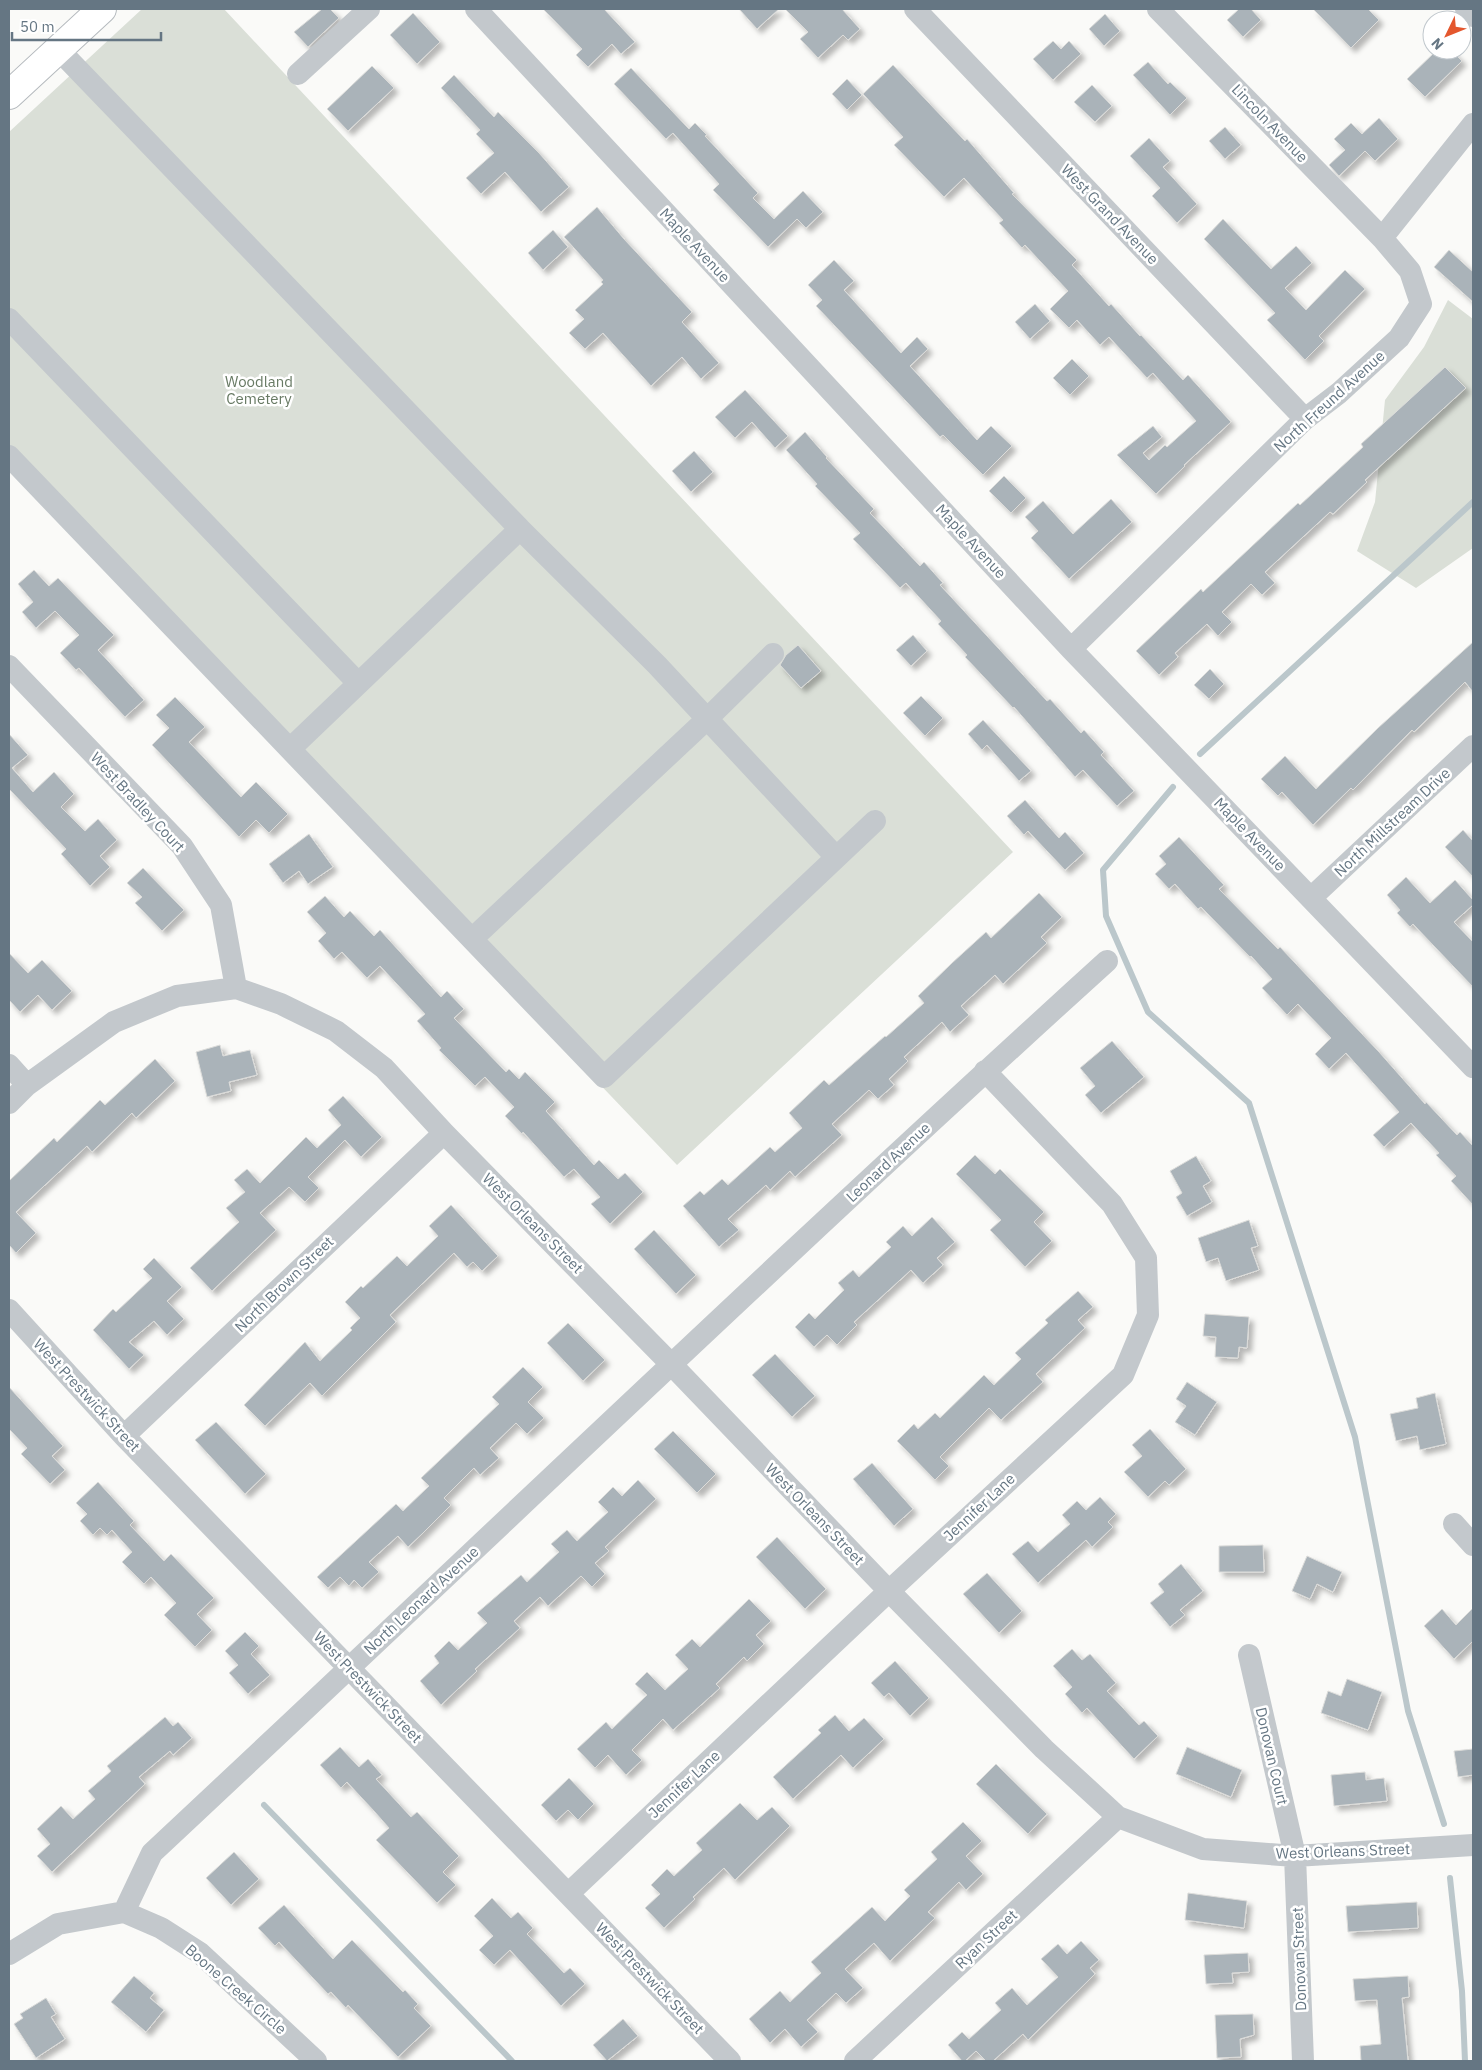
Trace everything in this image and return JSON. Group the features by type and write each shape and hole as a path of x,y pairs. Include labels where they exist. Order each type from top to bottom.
{"main road":[{"path":"9,95 102,9"}],"street":[{"path":"298,74 369,9"},
{"name":"Maple Avenue","path":"476,9 1071,649 1312,897 1473,1067"},
{"name":"Lincoln Avenue","path":"1158,9 1382,238"},
{"path":"1466,9 1473,16"},
{"name":"West Grand Avenue","path":"919,10 1306,419"},
{"path":"58,49 520,529 657,665 836,857"},
{"path":"1382,238 1473,124"},
{"name":"North Freund Avenue","path":"1071,649 1306,419 1339,393 1399,338 1420,304 1410,270 1382,238"},
{"path":"9,319 358,683"},
{"path":"9,456 604,1077 875,821"},
{"path":"290,749 520,529"},
{"path":"472,939 707,719 773,654"},
{"name":"West Bradley Court","path":"9,666 182,846 221,905 236,988"},
{"name":"North Millstream Drive","path":"1312,897 1473,746"},
{"name":"Leonard Avenue","path":"671,1364 985,1071 1107,961"},
{"path":"9,1103 27,1085 114,1022 177,996 236,988"},
{"name":"West Orleans Street","path":"236,988 281,1004 336,1031 384,1068 889,1591 1044,1749 1118,1817 1203,1848 1295,1856 1473,1845"},
{"path":"9,1065 27,1085"},
{"name":"Jennifer Lane","path":"568,1894 889,1591 1123,1375 1148,1315 1146,1258 1112,1204 985,1071"},
{"name":"North Brown Street","path":"124,1436 444,1132"},
{"name":"West Prestwick Street","path":"9,1310 124,1436 730,2061"},
{"name":"North Leonard Avenue","path":"124,1912 133,1889 152,1853 671,1364"},
{"path":"1454,1524 1473,1545"},
{"name":"Donovan Court","path":"1249,1655 1295,1856"},
{"name":"Ryan Street","path":"855,2061 1118,1817"},
{"name":"Donovan Street","path":"1295,1856 1303,2061"},
{"path":"9,1954 58,1924 124,1912"},
{"name":"Boone Creek Circle","path":"124,1912 162,1928 200,1953 316,2061"}],"green space":[{"name":"Woodland Cemetery","path":"142,9 224,9 1013,852 677,1165 9,467 9,132"},
{"path":"1448,300 1473,319 1473,548 1416,588 1357,551 1375,502 1385,400 1424,347"}],"building":[{"path":"322,9 330,9 339,18 308,47 294,32"},
{"path":"543,9 604,9 635,42 621,54 612,44 588,67 576,55 582,49"},
{"path":"739,9 779,9 757,29"},
{"path":"785,9 842,9 860,29 848,40 843,35 818,58 800,39 808,32"},
{"path":"1239,9 1251,9 1261,20 1243,37 1227,20"},
{"path":"1313,9 1368,9 1379,20 1351,48"},
{"path":"413,13 440,42 417,64 390,35"},
{"path":"1105,14 1120,31 1104,46 1089,29"},
{"path":"1053,41 1061,49 1069,41 1081,54 1053,80 1033,59"},
{"path":"1427,60 1462,61 1425,97 1407,79"},
{"path":"1148,62 1168,84 1170,82 1187,98 1170,115 1133,75"},
{"path":"893,65 965,141 967,139 1014,193 1012,194 1077,260 1072,265 1109,306 1111,304 1183,380 1188,375 1231,422 1184,465 1156,494 1117,455 1153,426 1162,437 1143,453 1149,460 1196,421 1153,373 1147,378 1109,337 1100,345 1077,320 1069,328 1050,309 1068,291 1025,245 1022,248 999,223 1003,220 964,178 944,197 894,145 903,137 863,94"},
{"path":"372,66 394,88 348,131 327,109"},
{"path":"631,68 689,129 695,123 707,135 705,136 758,193 753,198 774,219 803,191 823,212 806,228 797,219 768,247 713,190 719,184 673,133 666,139 614,84"},
{"path":"454,75 494,117 498,112 539,153 569,187 541,212 505,172 481,194 466,178 494,153 476,134 480,130 441,88"},
{"path":"847,79 862,95 847,110 832,94"},
{"path":"1092,85 1112,106 1095,122 1074,102"},
{"path":"1379,118 1398,139 1375,161 1365,151 1339,176 1329,165 1345,150 1334,139 1351,123 1362,134"},
{"path":"1225,127 1241,145 1225,159 1209,141"},
{"path":"1149,138 1170,161 1163,167 1197,204 1177,223 1152,196 1160,188 1130,156"},
{"path":"597,207 692,312 682,322 719,363 701,379 682,357 651,386 603,333 585,349 569,333 584,319 575,310 603,284 601,282 603,280 564,237"},
{"path":"1223,219 1271,269 1296,246 1312,263 1285,288 1306,310 1345,270 1365,289 1319,336 1324,341 1305,360 1267,320 1275,313 1204,239"},
{"path":"553,230 568,247 543,270 528,253"},
{"path":"1449,250 1473,272 1473,302 1434,267"},
{"path":"834,260 854,281 844,290 901,353 917,337 928,349 910,366 977,440 991,426 1012,446 983,475 943,435 940,437 816,306 822,300 808,285"},
{"path":"1035,304 1050,321 1030,339 1015,322"},
{"path":"1072,359 1089,376 1070,395 1053,378"},
{"path":"1445,367 1466,388 1365,480 1367,482 1333,514 1330,512 1265,572 1275,583 1262,595 1251,584 1222,612 1232,622 1218,636 1207,624 1175,653 1178,657 1159,675 1136,651 1201,589 1203,592 1298,503 1300,505 1363,447 1361,444"},
{"path":"745,390 788,436 775,448 752,422 735,438 715,417"},
{"path":"805,432 826,458 874,509 870,513 920,566 924,562 943,583 940,585 1047,701 1050,699 1081,733 1084,730 1104,752 1101,755 1134,791 1117,806 1083,770 1075,777 1014,707 965,657 967,655 938,624 941,621 906,583 900,588 853,539 860,533 815,486 817,484 786,450"},
{"path":"694,451 713,472 691,492 672,471"},
{"path":"1004,476 1026,498 1011,513 989,491"},
{"path":"1111,499 1132,522 1069,579 1031,538 1038,531 1025,517 1043,501 1073,534"},
{"path":"34,570 49,586 58,578 114,635 98,650 144,700 125,717 79,668 76,670 60,653 79,635 55,611 36,628 22,612 33,602 18,584"},
{"path":"913,635 927,651 911,666 896,650"},
{"path":"1473,642 1473,692 1465,682 1414,732 1412,730 1353,790 1351,788 1313,825 1282,792 1278,796 1261,779 1285,756 1316,789 1378,728"},
{"path":"798,645 821,671 801,688 780,665 786,655"},
{"path":"1210,669 1224,684 1209,699 1194,685"},
{"path":"921,696 943,718 925,736 903,713"},
{"path":"175,697 205,727 189,742 241,797 256,782 288,814 269,833 256,820 239,837 152,745 169,728 156,715"},
{"path":"983,720 1031,771 1019,781 987,745 982,750 968,734"},
{"path":"9,734 28,755 12,768 33,792 54,772 74,794 61,807 85,831 98,819 117,840 100,856 110,867 90,886 61,854 66,849 9,789"},
{"path":"1025,800 1059,838 1065,832 1084,853 1065,870 1028,831 1024,835 1007,816"},
{"path":"1463,830 1473,841 1473,877 1445,847"},
{"path":"309,834 333,867 308,884 299,871 283,883 269,864"},
{"path":"1179,837 1224,885 1219,889 1278,949 1280,947 1425,1104 1426,1102 1457,1135 1460,1132 1473,1146 1473,1205 1451,1181 1456,1176 1436,1155 1439,1153 1411,1123 1384,1147 1373,1135 1399,1112 1346,1053 1329,1069 1315,1054 1331,1038 1298,1004 1287,1015 1262,988 1272,979 1251,956 1201,907 1198,909 1175,884 1169,889 1155,874 1166,864 1159,856"},
{"path":"143,868 184,910 162,931 135,903 142,897 127,883"},
{"path":"1406,877 1430,903 1455,880 1473,900 1473,905 1454,922 1473,942 1473,987 1413,924 1410,927 1397,913 1400,910 1387,895"},
{"path":"1039,893 1062,917 1041,937 1047,943 1003,984 995,975 961,1006 969,1015 950,1032 942,1022 904,1057 908,1061 889,1079 894,1085 878,1099 869,1090 832,1124 842,1135 795,1177 790,1171 770,1190 766,1185 728,1219 739,1230 719,1247 683,1206 700,1191 704,1195 722,1179 728,1185 770,1147 775,1152 802,1128 789,1113 824,1080 829,1085 886,1037 924,1003 918,996 952,963 986,932 991,938"},
{"path":"325,896 344,917 350,911 374,936 380,930 441,997 447,991 464,1009 454,1018 506,1072 509,1069 519,1079 525,1072 555,1102 546,1111 594,1165 599,1160 618,1179 625,1173 643,1192 610,1224 591,1204 600,1197 574,1169 564,1177 523,1132 522,1134 505,1116 514,1107 485,1077 475,1086 439,1050 441,1048 417,1021 425,1014 380,966 367,978 342,952 334,959 318,941 326,933 307,912"},
{"path":"9,953 28,973 42,960 72,991 52,1010 38,995 20,1012 9,1000"},
{"path":"1112,1041 1144,1077 1101,1113 1085,1095 1095,1086 1080,1068"},
{"path":"220,1045 223,1056 250,1050 257,1075 229,1082 231,1091 207,1097 196,1052"},
{"path":"155,1059 175,1081 136,1118 132,1113 92,1152 87,1146 16,1212 36,1233 16,1253 9,1245 9,1181 54,1138 57,1142 100,1100 105,1105"},
{"path":"343,1096 382,1137 361,1157 345,1140 308,1177 319,1188 305,1202 289,1187 260,1213 276,1230 212,1291 190,1268 239,1222 226,1208 245,1192 234,1180 247,1169 260,1183 306,1137 317,1148 341,1125 328,1110"},
{"path":"975,1155 995,1174 1000,1169 1044,1212 1034,1222 1052,1241 1025,1267 990,1230 1001,1220 956,1174"},
{"path":"1196,1156 1211,1181 1203,1186 1212,1202 1187,1216 1176,1197 1182,1193 1170,1171"},
{"path":"451,1205 498,1256 482,1271 473,1262 467,1267 454,1253 390,1315 396,1322 322,1396 310,1383 265,1426 244,1405 305,1342 320,1361 352,1330 350,1328 360,1318 345,1302 397,1256 407,1266 438,1236 429,1226"},
{"path":"932,1217 955,1242 937,1258 943,1265 923,1283 911,1270 854,1322 857,1325 837,1345 827,1335 814,1347 795,1327 809,1313 815,1319 844,1290 838,1283 853,1270 859,1277 891,1247 886,1242 903,1226 912,1236"},
{"path":"1249,1220 1258,1246 1251,1248 1259,1270 1226,1281 1218,1258 1206,1262 1198,1238"},
{"path":"654,1230 696,1275 676,1294 634,1249"},
{"path":"154,1258 182,1287 167,1301 184,1319 167,1335 154,1321 129,1342 144,1355 129,1369 93,1330 113,1309 116,1312 152,1278 143,1269"},
{"path":"1078,1291 1093,1307 1078,1320 1085,1328 1036,1374 1043,1382 1001,1420 989,1408 940,1457 949,1466 935,1480 897,1441 914,1424 918,1429 935,1413 940,1418 984,1375 994,1385 1021,1359 1015,1353 1048,1323 1045,1320"},
{"path":"1205,1314 1249,1317 1247,1348 1239,1347 1238,1358 1215,1357 1216,1337 1203,1336"},
{"path":"568,1323 605,1360 583,1381 547,1343"},
{"path":"775,1354 815,1396 792,1417 752,1375"},
{"path":"523,1367 543,1387 528,1402 544,1418 527,1434 516,1423 490,1448 499,1458 480,1475 474,1468 444,1498 451,1505 423,1533 408,1547 398,1536 369,1562 379,1572 362,1588 354,1580 349,1586 340,1577 328,1588 317,1577 396,1504 403,1511 429,1486 421,1478 499,1404 492,1397"},
{"path":"1187,1382 1217,1402 1195,1435 1175,1422 1186,1406 1176,1399"},
{"path":"9,1387 63,1446 52,1456 65,1470 50,1484 21,1454 27,1448 9,1429"},
{"path":"1435,1393 1446,1444 1420,1450 1417,1436 1396,1441 1390,1414 1418,1408 1416,1398"},
{"path":"216,1422 266,1474 245,1494 195,1440"},
{"path":"1150,1429 1186,1469 1169,1485 1165,1481 1148,1497 1124,1472 1142,1456 1132,1445"},
{"path":"673,1431 716,1474 697,1493 654,1449"},
{"path":"872,1463 913,1509 894,1526 853,1479"},
{"path":"638,1480 656,1499 605,1547 609,1551 595,1563 605,1574 592,1587 581,1576 548,1606 540,1597 514,1621 520,1628 475,1669 477,1671 441,1705 420,1681 439,1663 434,1656 449,1641 458,1650 487,1623 477,1613 521,1575 527,1582 559,1552 551,1544 567,1530 577,1541 608,1512 598,1502 613,1487 622,1496"},
{"path":"98,1482 134,1521 130,1525 164,1561 171,1554 214,1598 197,1614 212,1630 195,1647 164,1615 176,1603 151,1577 144,1584 122,1562 132,1552 112,1530 107,1535 100,1528 93,1535 80,1521 87,1514 76,1503"},
{"path":"1100,1497 1116,1514 1108,1522 1113,1527 1092,1547 1086,1540 1038,1583 1012,1554 1028,1541 1038,1552 1070,1524 1062,1515 1077,1501 1086,1510"},
{"path":"777,1537 826,1589 805,1609 756,1557"},
{"path":"1263,1545 1264,1572 1219,1572 1219,1546"},
{"path":"1307,1556 1342,1572 1333,1592 1317,1584 1310,1599 1292,1591"},
{"path":"1181,1564 1203,1591 1180,1610 1185,1615 1170,1627 1150,1603 1164,1592 1158,1584"},
{"path":"987,1573 1022,1611 999,1633 963,1594"},
{"path":"749,1599 771,1621 756,1635 764,1644 747,1661 744,1657 716,1684 720,1688 673,1730 663,1719 632,1750 642,1760 626,1775 608,1755 595,1768 577,1749 606,1722 612,1729 647,1695 635,1684 647,1672 665,1690 688,1669 675,1655 692,1639 700,1647"},
{"path":"1473,1608 1473,1641 1454,1659 1424,1626 1442,1609 1456,1625"},
{"path":"245,1632 259,1646 251,1654 270,1675 248,1694 229,1673 238,1665 225,1651"},
{"path":"1072,1649 1082,1660 1090,1654 1116,1683 1107,1691 1139,1725 1144,1721 1158,1736 1134,1759 1087,1708 1082,1713 1065,1694 1072,1687 1053,1666"},
{"path":"895,1661 929,1698 910,1716 889,1693 884,1697 871,1683"},
{"path":"1347,1679 1382,1692 1368,1730 1321,1713 1328,1691 1341,1696"},
{"path":"835,1715 849,1731 864,1718 884,1739 853,1768 841,1755 793,1799 773,1777 821,1733 818,1730"},
{"path":"165,1717 173,1726 178,1722 192,1738 173,1755 170,1751 139,1777 145,1784 52,1872 37,1856 50,1844 37,1829 61,1806 73,1819 95,1799 88,1791 111,1771 107,1766"},
{"path":"340,1747 359,1767 368,1759 382,1775 376,1779 411,1817 417,1812 459,1856 443,1872 456,1885 437,1903 376,1840 389,1828 347,1782 341,1788 320,1765"},
{"path":"1187,1747 1242,1770 1231,1797 1176,1774"},
{"path":"1473,1749 1473,1775 1458,1777 1454,1751"},
{"path":"996,1764 1047,1814 1028,1834 976,1784"},
{"path":"1365,1772 1366,1780 1384,1778 1387,1801 1334,1806 1331,1775"},
{"path":"569,1778 594,1804 578,1820 568,1810 556,1821 541,1805"},
{"path":"740,1803 757,1820 772,1807 790,1826 735,1880 724,1868 664,1928 645,1908 660,1894 651,1885 667,1869 674,1876 702,1850 696,1843"},
{"path":"963,1822 982,1841 966,1856 983,1874 966,1890 959,1882 928,1912 935,1918 890,1961 874,1943 845,1969 863,1988 846,2003 836,1993 807,2020 818,2032 801,2047 785,2029 770,2043 749,2019 780,1991 790,2002 821,1973 811,1962 872,1907 885,1921 910,1896 904,1890 937,1859 931,1852"},
{"path":"234,1852 259,1879 231,1905 206,1878"},
{"path":"1188,1893 1247,1901 1244,1928 1185,1920"},
{"path":"492,1898 511,1918 518,1912 533,1928 527,1934 564,1973 570,1968 585,1984 561,2006 510,1950 494,1965 479,1950 493,1936 474,1916"},
{"path":"1417,1902 1418,1928 1348,1932 1346,1906"},
{"path":"284,1905 333,1959 352,1940 403,1992 405,1990 418,2004 414,2008 431,2026 398,2057 348,2005 346,2008 331,1992 328,1994 279,1942 275,1946 258,1928"},
{"path":"1081,1941 1099,1960 1090,1968 1095,1974 1028,2040 1023,2034 993,2061 986,2061 976,2051 965,2061 962,2061 948,2045 962,2032 969,2039 1001,2010 995,2003 1012,1988 1027,2005 1058,1977 1041,1959 1058,1944 1067,1954"},
{"path":"1248,1953 1249,1972 1232,1973 1233,1983 1206,1984 1204,1955"},
{"path":"134,1976 154,1993 150,1998 164,2010 146,2032 111,2002"},
{"path":"1408,1976 1409,1997 1402,1998 1408,2061 1361,2061 1360,2046 1381,2044 1377,2000 1355,2001 1353,1979"},
{"path":"46,1998 56,2014 51,2017 65,2039 36,2058 14,2024 23,2018 20,2014"},
{"path":"1253,2014 1254,2035 1240,2039 1241,2057 1217,2058 1215,2015"},
{"path":"623,2019 638,2036 607,2061 593,2045"}],"waterway":[{"path":"1200,754 1473,502"},
{"path":"1173,787 1103,870 1106,916 1148,1012 1249,1103 1355,1437 1408,1711 1444,1824"},
{"path":"264,1805 512,2061"},
{"path":"1450,1878 1462,1991 1465,2061"}]}
